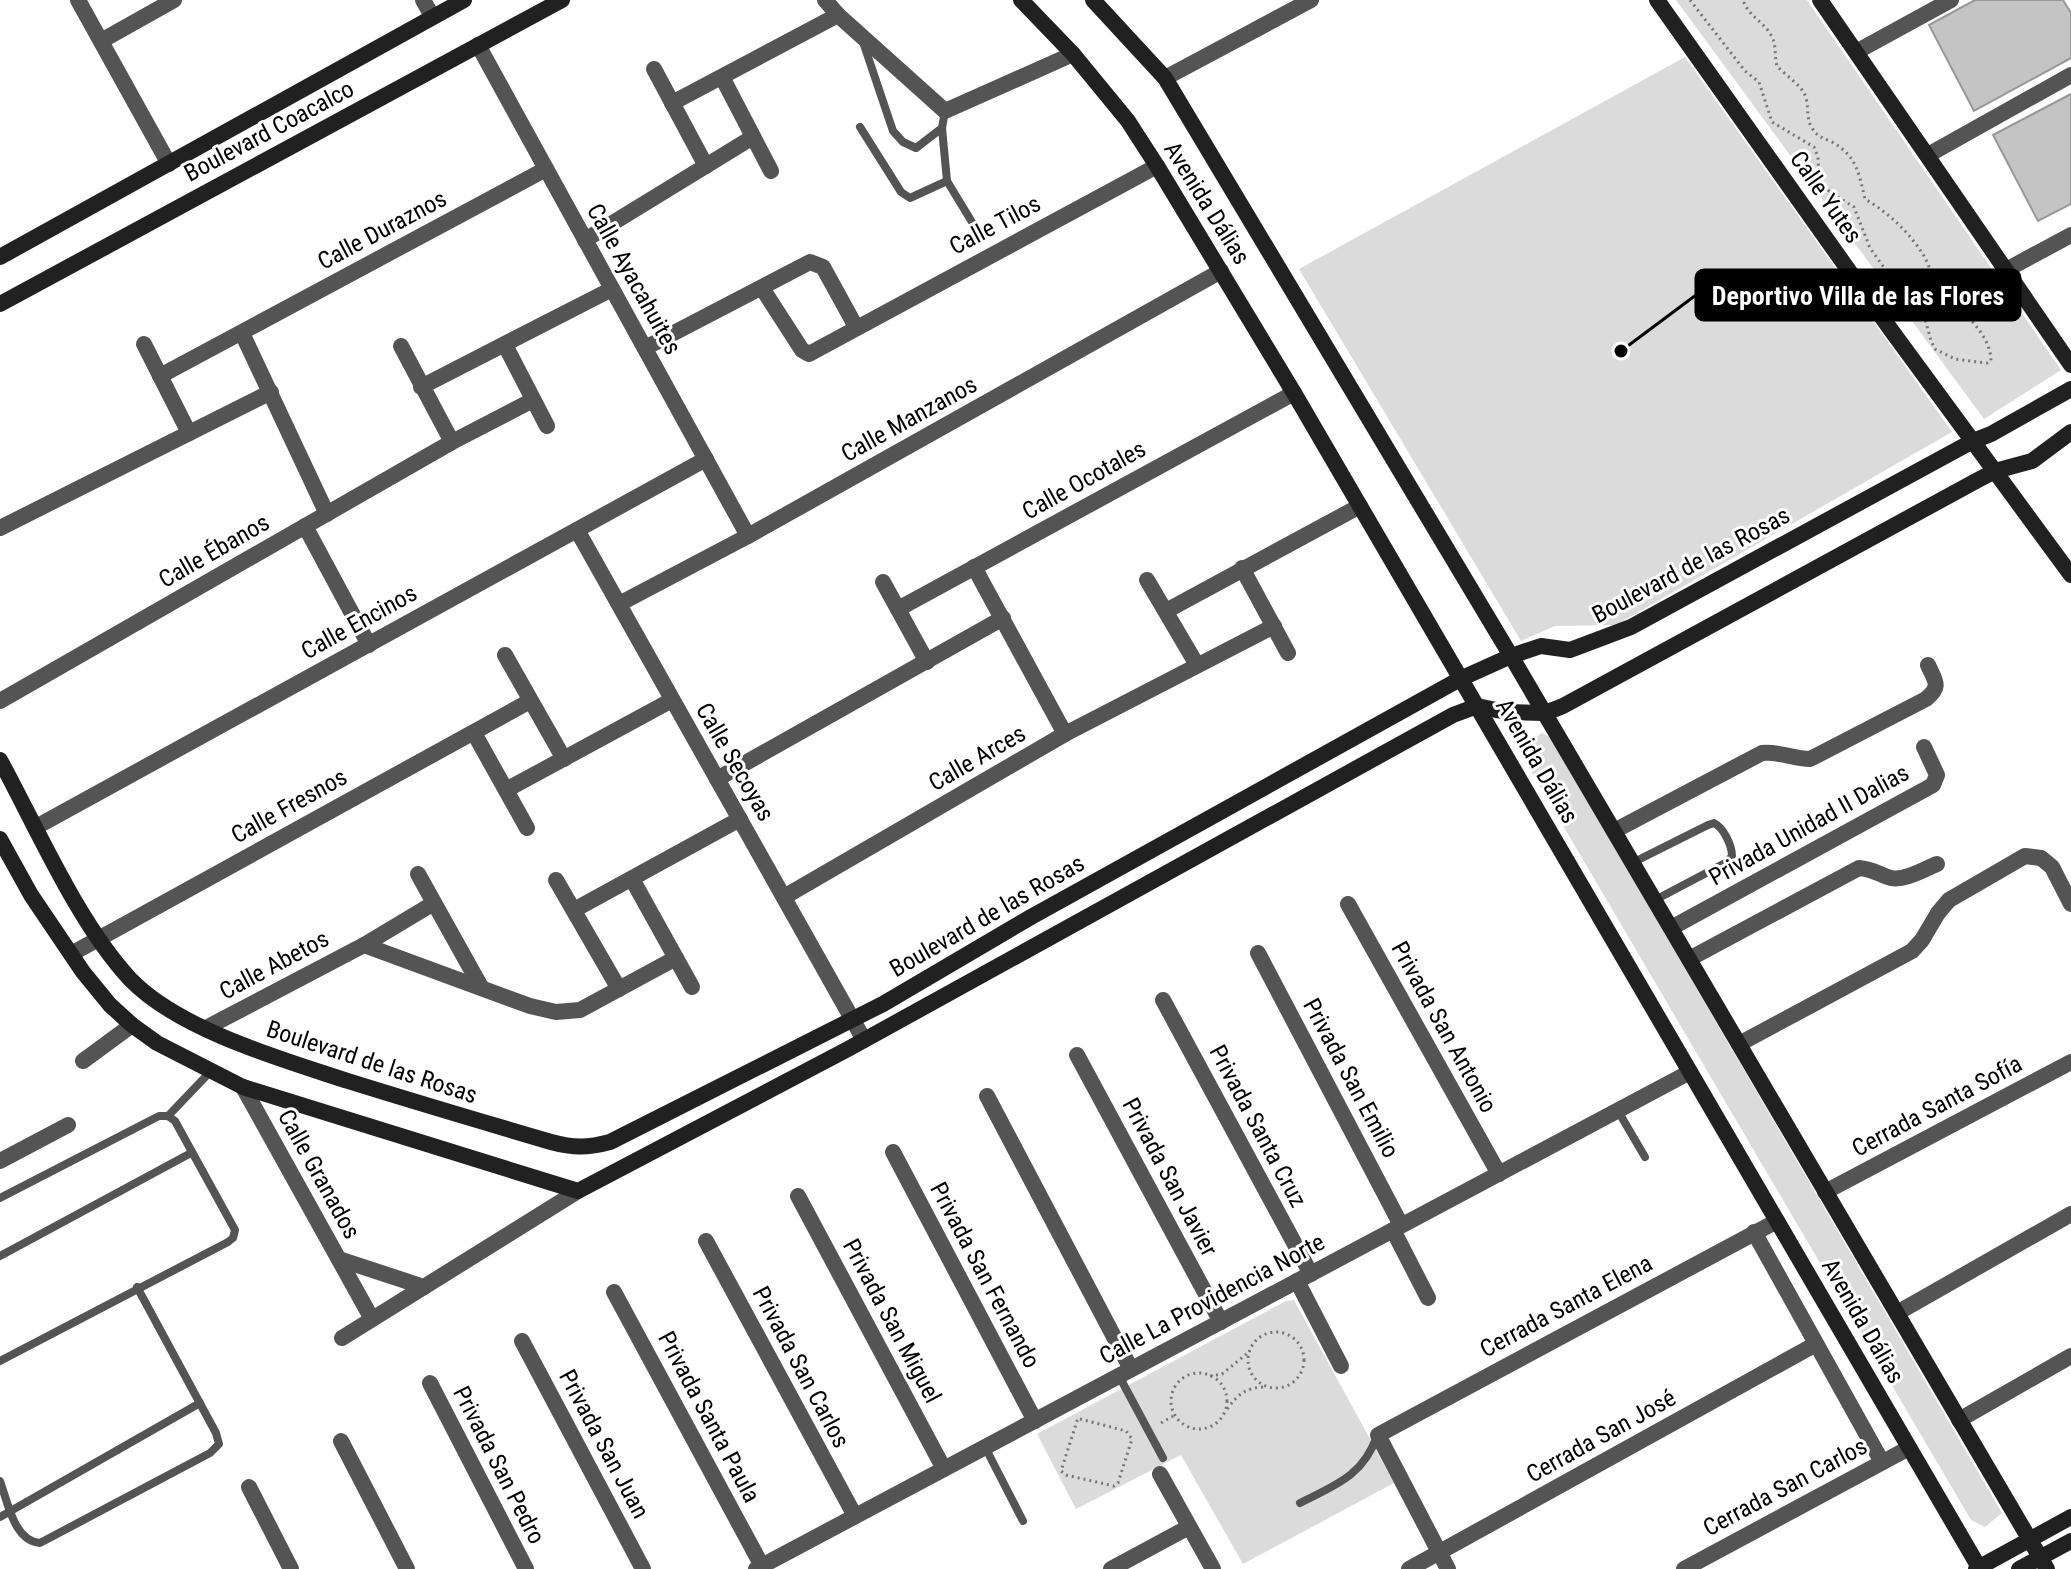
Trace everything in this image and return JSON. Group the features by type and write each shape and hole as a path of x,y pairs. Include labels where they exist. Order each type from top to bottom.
{"main road":[{"name":"Boulevard Coacalco","path":"0,257 464,0"},
{"name":"Boulevard Coacalco","path":"0,304 562,0"},
{"name":"Avenida Dálias","path":"1021,0 1073,54 1128,121 1157,166 1294,393 1978,1568"},
{"name":"Avenida Dálias","path":"1093,0 1165,78 1545,713 2043,1563"},
{"name":"Calle Yutes","path":"1657,0 1891,330 2071,575"},
{"path":"1820,0 2071,365"},
{"name":"Boulevard de las Rosas","path":"0,760 82,913 129,978 151,997 206,1028 259,1052 570,1147 590,1148 610,1142 883,1004 1031,917 1460,679 1541,646 1570,650 1631,627 2071,389"},
{"path":"1477,706 1506,712 1545,713 1563,706 1995,471 2032,461 2071,432"},
{"name":"Boulevard de las Rosas","path":"578,1191 864,1040 1439,723 1477,706"},
{"path":"0,839 31,895 110,1005 157,1043 243,1087 578,1191"},
{"path":"1978,1568 2071,1517"},
{"path":"2019,1569 2043,1563 2071,1541"}],"street":[{"path":"78,0 169,164"},
{"path":"101,41 174,0"},
{"path":"423,0 432,16"},
{"path":"825,0 943,120 1073,54"},
{"path":"1165,78 1311,0"},
{"path":"1856,52 1951,0"},
{"path":"672,103 838,15"},
{"name":"Calle Ayacahuites","path":"478,45 748,536"},
{"path":"654,69 706,166"},
{"path":"1928,155 2071,75"},
{"path":"722,77 771,171"},
{"path":"585,240 753,137"},
{"name":"Calle Tilos","path":"762,288 802,350 809,354 1157,166"},
{"name":"Calle Duraznos","path":"160,376 546,169"},
{"path":"2006,270 2071,235"},
{"path":"645,348 810,262 823,267 856,327"},
{"name":"Calle Manzanos","path":"619,604 748,536 1221,271"},
{"path":"421,387 612,289"},
{"path":"242,333 327,514"},
{"path":"144,344 189,433"},
{"path":"505,345 547,426"},
{"path":"401,346 452,442"},
{"path":"0,528 271,392"},
{"name":"Calle Ocotales","path":"898,609 1294,393"},
{"name":"Calle Ébanos","path":"0,701 452,442 533,400"},
{"name":"Calle Encinos","path":"36,827 706,459"},
{"path":"1166,611 1360,506"},
{"path":"305,526 369,645"},
{"name":"Calle Secoyas","path":"577,530 864,1040"},
{"path":"974,567 1065,734"},
{"path":"1242,568 1288,653"},
{"path":"1147,580 1197,665"},
{"path":"883,582 927,662"},
{"path":"717,779 1003,618"},
{"name":"Calle Arces","path":"784,897 1065,734 1274,626"},
{"path":"505,655 564,759"},
{"path":"1614,831 1762,753 1810,759 1913,706 1935,692 1937,685 1928,665"},
{"path":"506,790 672,700"},
{"name":"Calle Fresnos","path":"71,954 530,701"},
{"path":"474,733 527,828"},
{"name":"Privada Unidad II Dalias","path":"1671,928 1933,785 1937,775 1924,747"},
{"path":"574,910 740,819"},
{"path":"1739,1044 1912,951 1949,900 2025,856 2041,858 2052,867 2071,904"},
{"path":"1689,959 1859,868 1876,869 1889,878 1901,879 1937,864"},
{"path":"418,874 481,987"},
{"path":"632,879 692,987"},
{"path":"556,880 619,989"},
{"name":"Calle Abetos","path":"206,1028 364,945 434,903"},
{"name":"Privada San Antonio","path":"1348,904 1499,1174"},
{"name":"Calle Abetos","path":"364,945 530,1006 556,1012 580,1010 676,958"},
{"name":"Privada San Emilio","path":"1258,953 1397,1228 1428,1298"},
{"name":"Privada Santa Cruz","path":"1163,1000 1304,1277 1341,1366"},
{"path":"83,1061 132,1025"},
{"name":"Privada San Javier","path":"1077,1055 1221,1322"},
{"name":"Cerrada Santa Sofía","path":"1825,1192 2071,1062"},
{"name":"Calle La Providencia Norte","path":"759,1567 1690,1072"},
{"name":"Calle Granados","path":"243,1087 339,1259 424,1287"},
{"path":"987,1096 1125,1372"},
{"path":"0,1161 68,1125"},
{"name":"Privada San Fernando","path":"893,1152 1035,1421"},
{"path":"342,1338 578,1191"},
{"name":"Privada San Miguel","path":"798,1196 944,1469"},
{"path":"1897,1313 2071,1214"},
{"name":"Cerrada Santa Elena","path":"1378,1435 1777,1221"},
{"path":"1754,1232 1882,1462"},
{"name":"Privada San Carlos","path":"706,1241 855,1516"},
{"path":"339,1259 372,1319"},
{"name":"Privada Santa Paula","path":"614,1292 759,1567"},
{"name":"Privada San Juan","path":"522,1341 643,1569"},
{"name":"Cerrada San José","path":"1409,1569 1816,1344"},
{"path":"1959,1420 2071,1356"},
{"name":"Privada San Pedro","path":"430,1383 526,1569"},
{"path":"1378,1435 1448,1569"},
{"path":"341,1441 407,1569"},
{"name":"Cerrada San Carlos","path":"1684,1569 1909,1448"},
{"path":"1161,1466 1189,1527 1213,1569"},
{"path":"249,1487 291,1569"},
{"path":"1111,1569 1189,1527"}],"lane":[{"path":"860,33 893,131 903,142 916,148 943,120"},
{"path":"943,120 947,181 975,227"},
{"path":"860,127 901,192 910,198 947,181"},
{"path":"1632,863 1708,825 1714,823 1720,826 1732,850 1727,862 1655,900"},
{"path":"168,1116 211,1071"},
{"path":"1618,1110 1645,1157"},
{"path":"0,1198 159,1116 168,1116 175,1121 235,1230 233,1238 0,1361"},
{"path":"0,1256 191,1153"},
{"path":"0,1481 22,1535 31,1542 40,1543 210,1453 219,1444 216,1433 137,1287"},
{"path":"1125,1372 1161,1466"},
{"path":"0,1517 200,1403"},
{"path":"1300,1503 1351,1477 1371,1452 1378,1435"},
{"path":"985,1447 1023,1521"}],"path":[{"path":"1690,0 1745,71 1759,82 1772,122 1814,147 1818,157 1819,181 1854,207 1870,248 1885,269 1914,295 1923,311 1935,349 1955,359 1991,361 1988,347 1979,332 1937,284 1923,255 1904,230 1865,199"},
{"path":"1743,0 1747,10 1771,34 1777,66 1802,90 1806,99 1807,120 1817,136 1842,149 1861,173 1865,199"},
{"path":"1854,207 1865,199"},
{"path":"1278,1332 1295,1340 1301,1347 1303,1365 1295,1380 1279,1387 1254,1387 1240,1393 1218,1422 1202,1429 1184,1425 1173,1412 1172,1393 1176,1384 1192,1374 1210,1376 1222,1374 1249,1352 1260,1337 1278,1332"},
{"path":"1249,1352 1250,1370 1262,1384 1270,1387"},
{"path":"1210,1376 1223,1389 1226,1406 1223,1414"},
{"path":"1087,1419 1126,1431 1132,1439 1118,1483 1114,1486 1066,1475 1061,1471 1061,1463 1077,1421 1087,1419"}],"shaded area":[{"path":"1676,0 1807,0 2061,370 1984,419"},
{"path":"1685,57 1952,432 1616,625 1555,626 1521,641 1299,269"},
{"path":"1542,733 1550,737 2002,1513 1985,1527 1971,1520 1518,749"},
{"path":"1294,1300 1394,1483 1243,1564 1181,1455 1076,1509 1037,1434 1286,1301"}],"building":[{"path":"1975,0 2063,0 2071,13 2071,58 1974,111 1929,25"},
{"path":"2071,94 2071,204 2038,221 1993,135"}],"place":[{"name":"Deportivo Villa de las Flores","path":"1621,351"}]}
